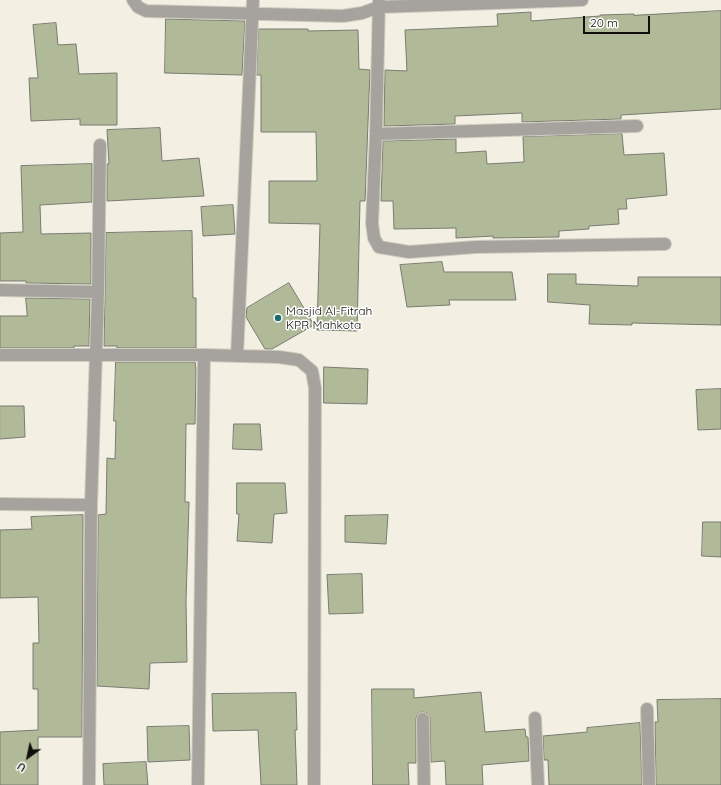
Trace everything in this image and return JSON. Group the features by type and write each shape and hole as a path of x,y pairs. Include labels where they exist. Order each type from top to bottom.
{"street":[{"path":"133,0 138,7 146,11 343,16 362,13 379,3 582,0"},
{"path":"237,356 253,0"},
{"path":"379,3 372,223 374,238 379,247 409,252 476,247 665,244"},
{"path":"376,134 637,126"},
{"path":"90,785 91,505 98,292 100,145"},
{"path":"0,290 98,292"},
{"path":"0,355 204,355 279,357 300,360 312,371 315,388 314,785"},
{"path":"198,785 204,355"},
{"path":"0,504 91,505"},
{"path":"647,709 649,785"},
{"path":"535,718 538,785"},
{"path":"423,719 424,785"}],"building":[{"path":"721,11 721,109 621,115 621,119 522,122 522,113 455,116 455,124 384,126 385,70 407,71 405,30 498,26 497,14 531,12 531,21 600,15"},
{"path":"166,19 245,21 242,75 165,73"},
{"path":"56,23 58,45 76,44 79,74 117,73 117,125 80,125 80,119 31,121 29,78 38,78 33,25"},
{"path":"259,29 308,29 308,31 358,30 359,69 370,70 365,201 360,201 357,331 317,330 320,224 269,223 269,181 317,181 316,132 261,132 261,75 257,75"},
{"path":"160,128 162,161 199,158 204,196 107,201 107,164 109,164 107,130"},
{"path":"622,134 624,155 664,153 667,195 626,199 627,209 618,209 619,224 589,226 589,229 559,231 559,237 493,238 493,236 456,238 456,228 394,229 393,201 381,201 383,141 456,139 456,153 486,151 487,164 524,162 523,137"},
{"path":"92,164 92,202 40,205 41,234 91,233 91,284 0,281 0,233 23,232 21,166"},
{"path":"233,205 235,234 203,236 201,207"},
{"path":"192,231 193,298 196,298 196,348 117,348 117,346 104,346 106,233"},
{"path":"442,262 444,272 512,272 516,300 449,300 450,305 407,307 400,265"},
{"path":"548,274 576,274 576,284 638,286 638,277 721,277 721,325 632,323 632,325 589,324 590,305 548,302"},
{"name":"Masjid Al-Fitrah KPR Mahkota","path":"289,283 314,325 272,349 265,349 246,317 247,308"},
{"path":"26,298 90,299 89,346 74,346 74,348 0,348 0,316 27,316"},
{"path":"116,362 195,362 196,369 195,424 186,424 185,502 189,502 186,601 187,662 150,663 149,689 97,686 98,515 106,514 107,458 115,459 116,421 114,421"},
{"path":"324,367 368,369 367,404 324,403"},
{"path":"721,389 721,429 698,430 696,390"},
{"path":"0,406 24,406 25,437 0,439"},
{"path":"234,424 260,424 262,450 233,449"},
{"path":"237,483 285,483 287,513 274,514 272,543 237,541 239,514 237,514"},
{"path":"83,515 82,737 38,737 38,785 0,785 0,732 38,730 38,689 33,689 33,643 39,643 38,597 0,598 0,530 32,529 31,517"},
{"path":"388,515 386,544 345,542 345,516"},
{"path":"703,522 721,522 721,557 702,556"},
{"path":"362,574 363,613 329,614 327,575"},
{"path":"372,689 414,689 414,698 481,692 485,732 525,729 526,737 528,737 529,761 482,765 483,785 446,785 445,761 431,762 430,718 427,713 422,712 417,715 416,719 416,763 408,763 409,785 373,785"},
{"path":"296,693 297,730 295,730 297,785 261,785 258,730 213,731 212,694"},
{"path":"721,699 721,785 656,785 655,722 658,722 657,700"},
{"path":"640,723 642,785 549,785 548,760 544,760 543,736 587,732 587,728"},
{"path":"189,726 190,760 148,762 147,727"},
{"path":"146,762 148,785 104,785 103,764"}],"place":[{"name":"Masjid Al-Fitrah KPR Mahkota","path":"278,318"}]}
